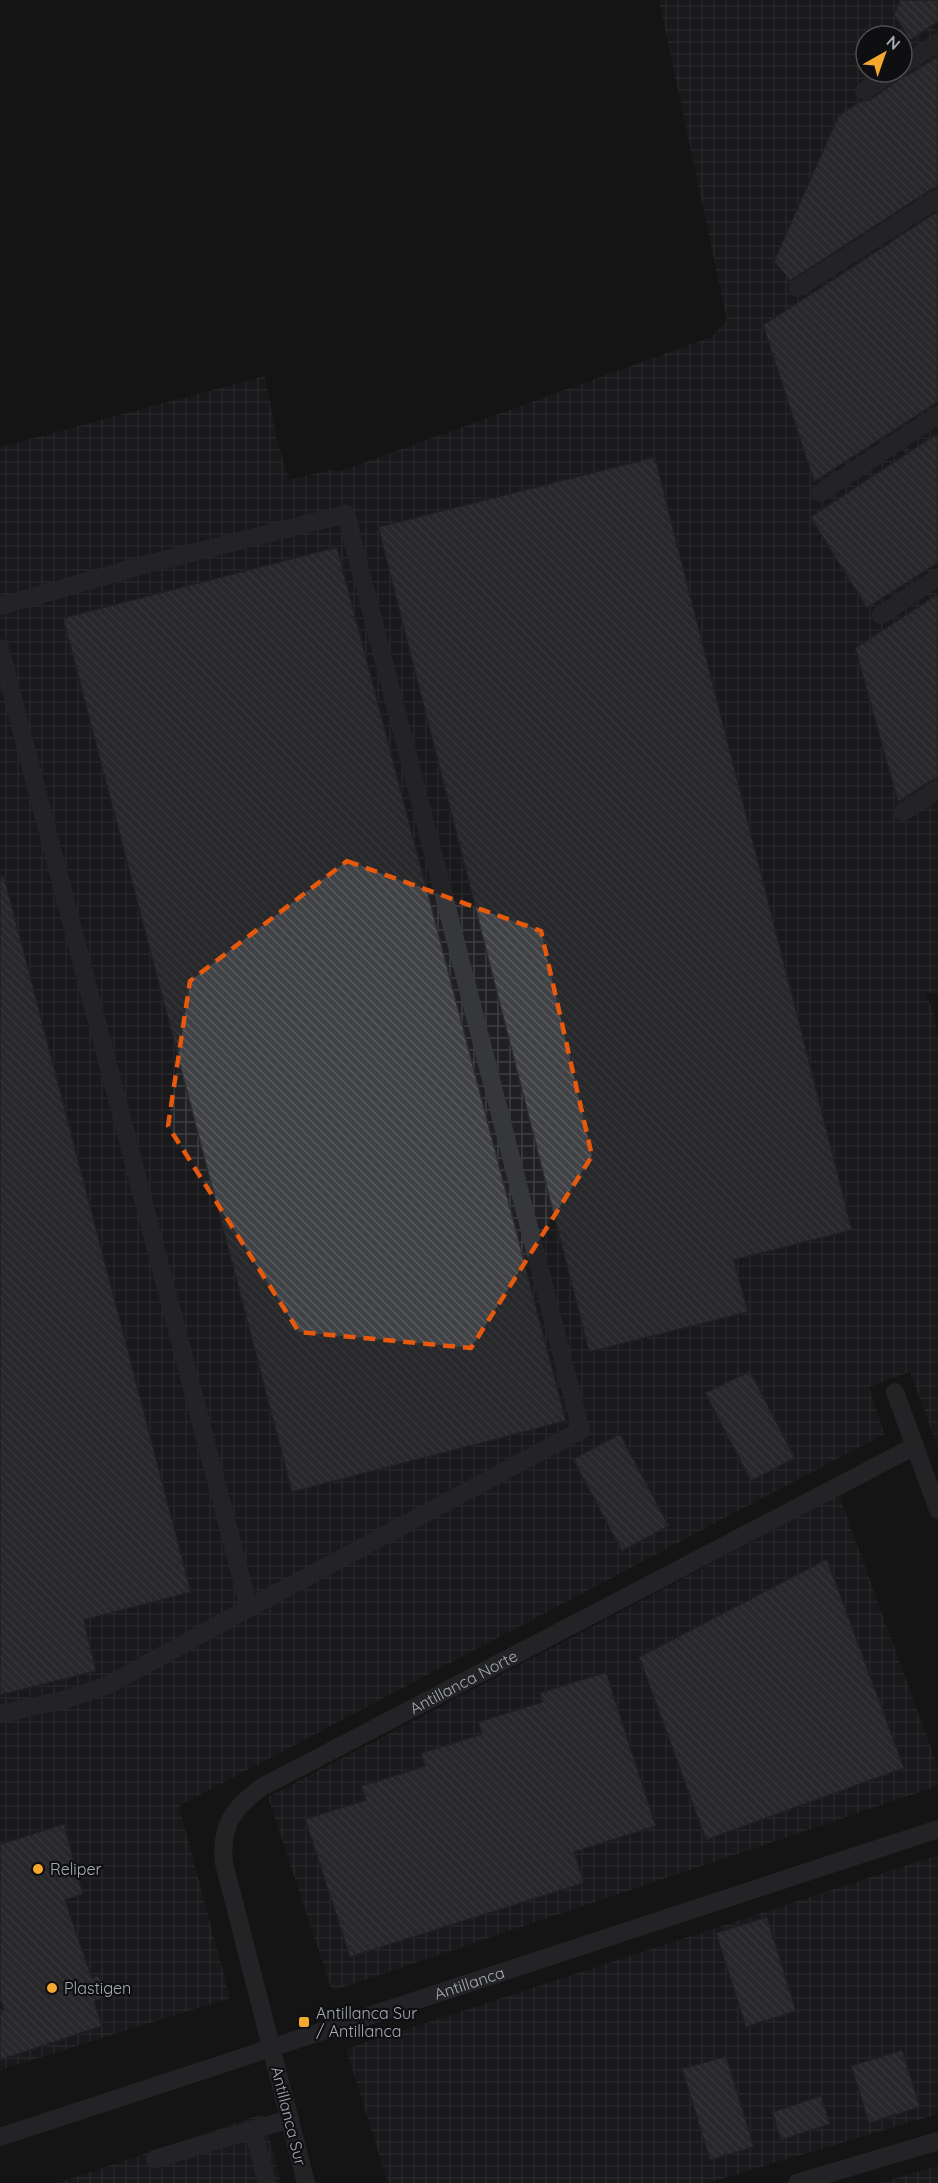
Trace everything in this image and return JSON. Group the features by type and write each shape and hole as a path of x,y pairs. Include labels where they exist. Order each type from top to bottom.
{"street":[{"path":"914,58 938,42"},
{"path":"864,91 874,84"},
{"path":"798,288 938,198"},
{"path":"820,493 938,415"},
{"path":"0,606 144,564 346,513 581,1430 108,1684 57,1702 0,1714"},
{"path":"880,615 938,577"},
{"path":"0,648 249,1608"},
{"path":"903,812 938,789"},
{"path":"895,1392 938,1510"},
{"name":"Antillanca Norte","path":"272,2049 224,1863 224,1833 231,1816 243,1803 262,1787 915,1446"},
{"name":"Antillanca","path":"0,2137 938,1829"},
{"name":"Antillanca Sur","path":"272,2049 306,2183"},
{"path":"155,2159 290,2119"},
{"path":"254,2130 267,2183"},
{"path":"797,2183 938,2141"}],"highlighted area":[{"path":"347,861 541,931 592,1156 471,1348 299,1332 168,1126 190,981"}],"shaded area":[{"path":"659,0 938,0 938,995 925,992 933,1010 938,1038 938,1448 910,1372 869,1387 884,1434 179,1806 230,1998 0,2070 0,447 265,376 277,440 289,480 329,470 341,471 711,337 727,320"},
{"path":"839,1495 938,1767 938,1786 332,1991 268,1797"},
{"path":"938,1855 938,2114 707,2183 388,2183 346,2049"},
{"path":"263,2114 281,2183 58,2183"},
{"path":"938,2166 938,2183 881,2183"}],"building":[{"path":"900,0 938,0 938,22 914,37 914,24 900,24 894,15"},
{"path":"938,56 938,187 790,281 774,261 839,115 861,101 870,100 892,84 914,84 914,71"},
{"path":"938,211 938,402 814,482 763,325"},
{"path":"938,433 938,563 867,608 810,517"},
{"path":"655,457 852,1230 734,1260 748,1312 589,1352 378,527"},
{"path":"337,547 566,1421 292,1492 63,618"},
{"path":"938,594 938,778 898,802 855,648"},
{"path":"4,876 191,1592 84,1620 96,1671 0,1695 0,877"},
{"path":"750,1371 795,1458 751,1481 705,1393"},
{"path":"620,1434 669,1526 622,1551 573,1459"},
{"path":"827,1559 904,1768 706,1840 639,1657"},
{"path":"606,1672 656,1826 574,1852 584,1883 350,1957 305,1819 366,1800 361,1786 425,1766 421,1753 482,1734 478,1722 542,1702 540,1693"},
{"name":"Plastigen","path":"64,1824 83,1894 65,1900 92,1978 99,1975 106,1997 94,2001 102,2026 0,2060 0,2011 4,2010 0,1999 0,1844"},
{"path":"767,1917 796,2011 746,2027 716,1933"},
{"path":"902,2050 920,2107 869,2123 851,2066"},
{"path":"726,2056 754,2147 710,2160 682,2069"},
{"path":"821,2096 830,2124 781,2140 772,2112"}],"place":[{"name":"Reliper","path":"38,1869"},
{"name":"Plastigen","path":"52,1988"},
{"name":"Antillanca Sur / Antillanca","path":"304,2022"}]}
